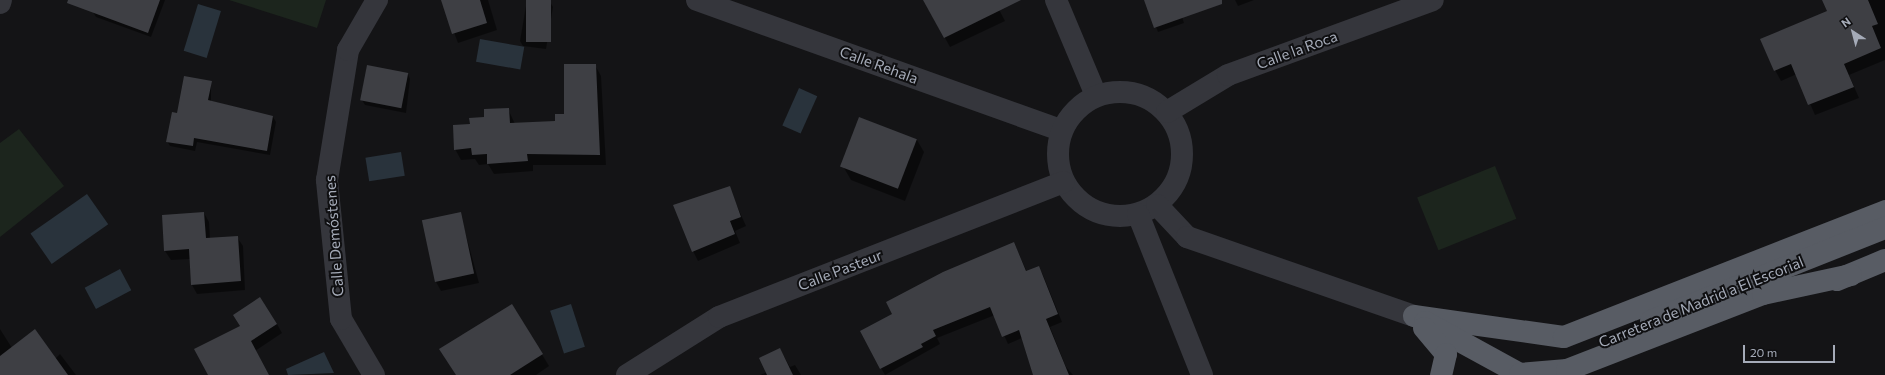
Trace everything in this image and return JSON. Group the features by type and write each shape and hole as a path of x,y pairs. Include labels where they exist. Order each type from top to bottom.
{"highway":[{"path":"1414,316 1564,337 1885,211"},
{"name":"Carretera de Madrid a El Escorial","path":"1518,374 1885,228"},
{"name":"Carretera de Madrid a El Escorial","path":"1592,375 1852,275 1885,260"},
{"path":"1414,316 1518,374 1567,370 1763,294 1852,275"},
{"path":"1414,316 1446,354 1441,375"}],"street":[{"name":"Calle Demóstenes","path":"374,375 341,319 327,180 348,50 377,0"},
{"name":"Calle Rehala","path":"697,0 1061,130"},
{"path":"1056,0 1096,96"},
{"name":"Calle la Roca","path":"1167,112 1228,75 1432,0"},
{"path":"1128,92 1146,97 1167,112 1180,135 1182,160 1174,185 1157,205 1138,214 1109,216 1082,205 1063,182 1057,156 1061,130 1075,110 1096,96 1128,92"},
{"name":"Calle Pasteur","path":"627,375 719,317 1063,182"},
{"path":"1157,205 1187,237 1414,316"},
{"path":"1138,214 1202,375"}],"shaded area":[{"path":"229,0 326,0 317,28"},
{"path":"198,4 221,11 207,58 184,51"},
{"path":"480,39 524,47 520,69 476,62"},
{"path":"799,88 817,96 801,134 782,125"},
{"path":"19,129 64,186 0,237 0,143"},
{"path":"401,152 405,176 369,181 365,158"},
{"path":"1495,166 1516,219 1438,250 1417,197"},
{"path":"87,194 108,224 52,264 30,234"},
{"path":"120,269 131,290 96,309 85,288"},
{"path":"571,304 585,347 564,354 550,311"},
{"path":"324,352 334,373 288,375 286,369"}],"building":[{"path":"68,0 160,0 148,33 67,3"},
{"path":"441,0 480,0 487,23 452,34"},
{"path":"526,0 551,0 551,42 526,42"},
{"path":"923,0 1021,0 944,38"},
{"path":"1144,0 1222,0 1222,4 1154,28"},
{"path":"1822,0 1868,0 1878,24 1872,26 1881,48 1844,64 1854,87 1808,105 1791,64 1774,71 1760,39 1827,11"},
{"path":"564,64 596,64 600,155 527,154 528,161 487,164 487,154 472,155 471,148 454,150 453,125 470,124 469,118 484,117 484,109 509,108 510,123 555,121 555,114 564,114"},
{"path":"367,65 408,73 401,108 360,100"},
{"path":"184,76 212,81 208,100 273,116 267,151 194,138 193,146 166,142 172,112 177,113"},
{"path":"859,117 917,139 898,189 840,166"},
{"path":"730,186 741,217 730,221 735,234 692,252 673,205"},
{"path":"204,212 206,238 238,236 241,281 191,285 189,249 164,251 162,215"},
{"path":"461,212 474,274 435,282 422,220"},
{"path":"1014,242 1026,271 1039,266 1058,314 1046,319 1069,375 1033,375 1019,330 1002,337 990,307 933,330 936,336 921,344 923,347 880,369 860,331 892,314 886,302 943,272"},
{"path":"260,297 277,324 251,341 269,375 208,375 194,349 240,326 233,315"},
{"path":"512,304 543,354 510,375 456,375 439,349"},
{"path":"35,329 68,375 0,375 0,356"},
{"path":"780,348 793,375 767,375 759,358"}]}
